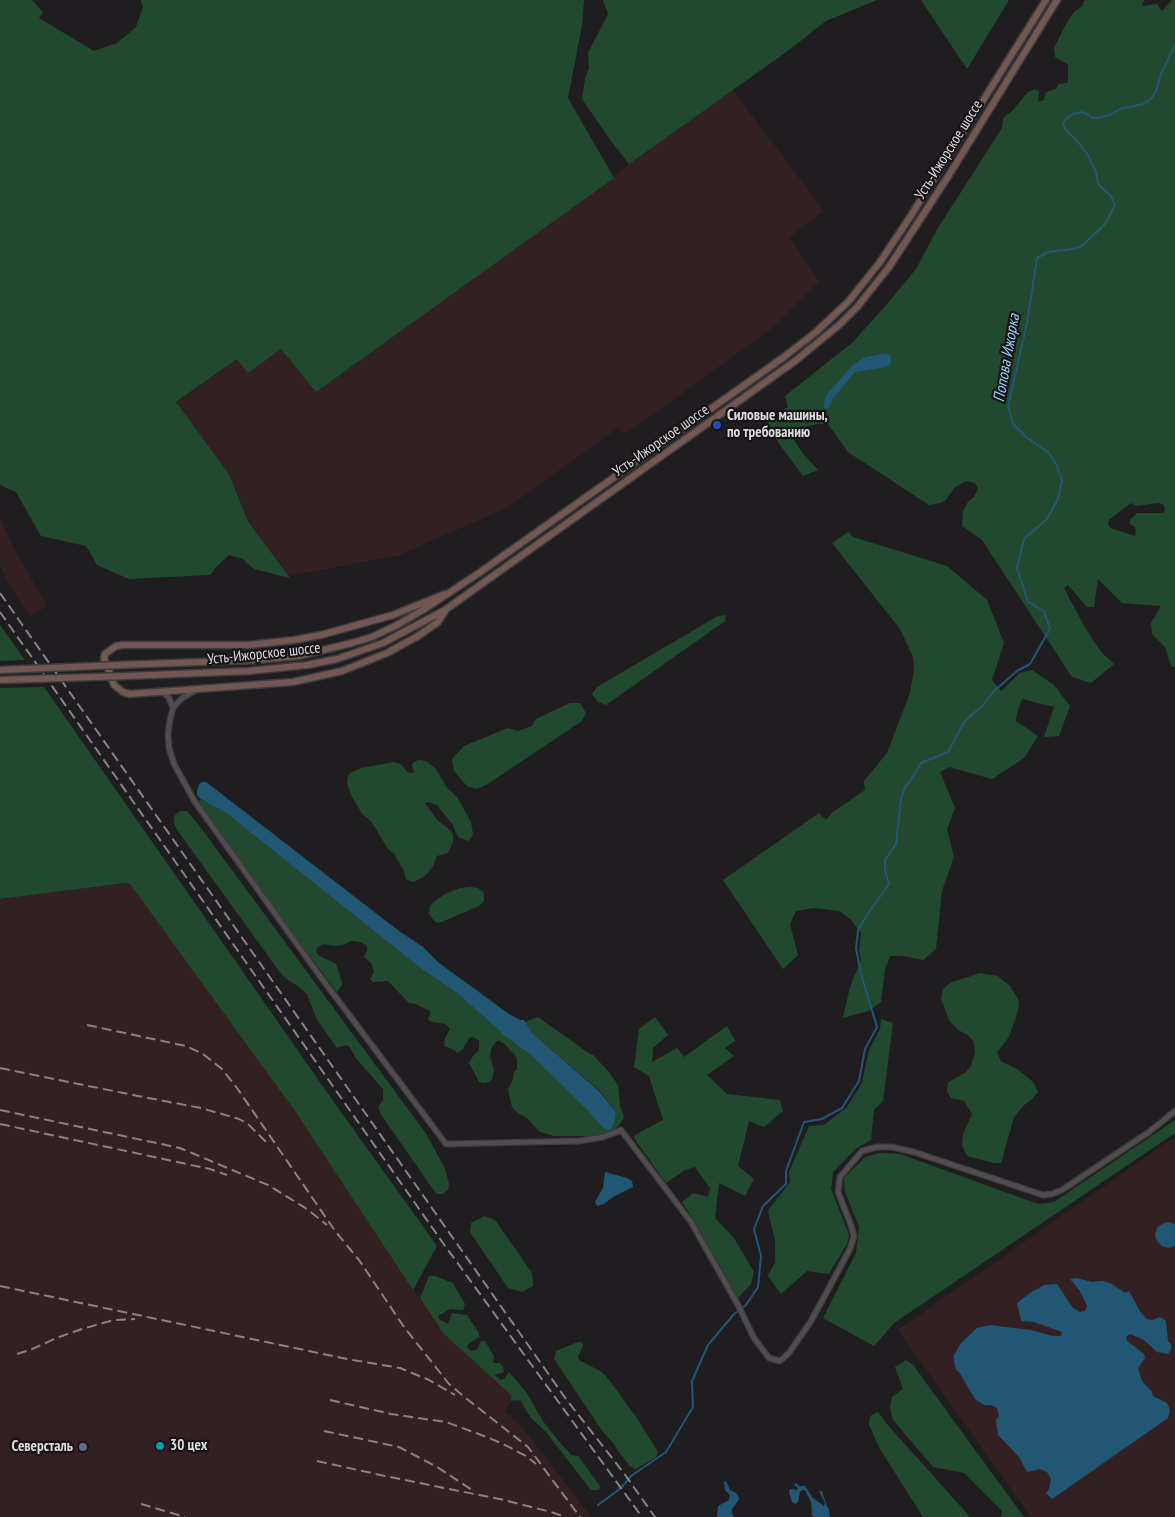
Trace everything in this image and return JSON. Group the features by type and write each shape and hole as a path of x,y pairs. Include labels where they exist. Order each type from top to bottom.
{"street":[{"name":"Усть-Ижорское шоссе","path":"0,670 256,660 298,656 324,651 372,636 397,625 452,592 784,357 816,332 849,301 880,262 910,217 1046,0"},
{"name":"Усть-Ижорское шоссе","path":"0,680 249,671 314,663 337,658 383,643 445,610 795,361 839,326 858,306 889,267 1057,0"},
{"path":"445,610 438,622 387,653 342,671 286,683 130,694 123,692 114,685 104,658 105,654 116,646 123,645 249,645 321,635 393,615 439,595 452,592"},
{"path":"197,690 181,699 173,708 168,733 169,748 174,764 195,802 323,980 446,1144 578,1141 603,1137 621,1130 691,1222 738,1305 754,1338 769,1358 780,1361 789,1353 811,1321 850,1249 854,1236 838,1192 840,1177 862,1151 884,1147 914,1152 1043,1194 1052,1194 1062,1190 1148,1132 1175,1111"},
{"path":"163,692 170,698 173,708"}],"shaded area":[{"path":"732,89 824,211 789,237 819,282 772,328 637,426 624,434 618,428 508,507 399,555 289,576 249,521 229,473 176,403 238,359 281,349 316,392 613,178 629,164"},
{"path":"0,517 12,545 47,606 30,616 6,579 0,564"},
{"path":"125,883 130,884 295,1111 443,1333 513,1397 505,1412 523,1428 591,1517 0,1517 0,899"},
{"path":"1175,1137 1175,1517 1031,1517 898,1330"}],"green space":[{"path":"0,0 32,0 43,12 39,18 94,51 117,43 136,27 143,7 141,0 584,0 582,25 568,98 614,178 316,392 281,349 248,373 237,359 176,402 229,474 248,521 290,578 254,569 243,559 229,555 210,575 129,579 97,565 86,546 41,536 16,492 0,485"},
{"path":"603,0 877,0 826,21 789,50 629,164 582,99 589,68 588,53 608,14"},
{"path":"921,0 1009,0 967,69"},
{"path":"1085,0 1144,0 1142,6 1157,4 1162,11 1172,0 1175,0 1175,667 1171,666 1165,647 1152,634 1151,623 1161,606 1122,603 1098,579 1094,607 1087,607 1068,585 1064,588 1084,626 1101,652 1114,664 1091,683 1072,677 982,540 962,526 963,511 978,489 975,483 966,481 954,488 946,500 929,505 848,452 828,424 792,429 794,440 804,455 818,470 803,476 772,434 767,424 772,415 788,407 785,396 853,342 916,269 938,228 1002,128 1003,118 1012,111 1028,92 1035,89 1039,91 1038,102 1044,100 1046,92 1056,89 1058,84 1068,82 1068,65 1055,57 1054,48 1074,12 1082,6","holes":["1131,503 1136,506 1158,503 1164,505 1165,509 1163,513 1137,513 1130,520 1130,524 1135,527 1135,536 1110,528 1108,523 1110,519"]},
{"path":"848,532 853,537 947,566 987,600 1004,643 992,680 1001,691 1020,673 1032,670 1054,685 1070,706 1059,736 1044,737 1054,707 1022,699 1016,721 1038,736 1024,758 992,779 949,767 940,772 955,808 947,829 954,857 942,891 936,949 923,960 904,956 890,956 885,969 881,1002 868,1011 843,1018 850,987 861,960 859,951 861,933 851,920 840,911 813,908 796,911 790,924 798,955 783,969 723,880 819,813 826,820 833,812 865,790 864,781 887,753 910,693 914,671 913,657 900,629 832,543"},
{"path":"725,615 725,621 606,705 598,702 592,694 597,687 716,617"},
{"path":"0,625 25,660 0,661"},
{"path":"44,687 331,1098 437,1246 413,1290 295,1111 130,884 125,883 0,899 0,688"},
{"path":"570,703 580,703 586,713 582,721 488,784 477,789 467,786 454,771 452,759 464,746 508,728 518,731 532,726 536,719"},
{"path":"418,760 426,761 436,769 447,788 457,797 471,822 473,834 468,841 460,838 453,825 437,805 429,802 425,803 437,820 453,834 453,842 448,853 437,856 432,868 426,875 412,882 406,879 404,871 394,854 388,849 371,821 363,815 352,797 347,784 350,773 361,768 394,762 402,765 407,772 411,773 414,772 412,765"},
{"path":"201,799 226,813 419,967 457,993 501,1032 502,1035 531,1055 603,1128 615,1120 616,1112 614,1109 600,1091 532,1033 525,1022 538,1017 593,1055 618,1085 620,1106 624,1117 620,1124 613,1131 590,1136 554,1136 540,1132 527,1118 512,1107 508,1090 514,1072 517,1069 517,1058 505,1044 498,1040 491,1049 490,1057 494,1069 492,1080 486,1083 479,1082 469,1063 479,1050 479,1040 472,1037 469,1038 463,1049 457,1053 455,1050 444,1046 445,1038 450,1029 448,1026 429,1021 430,1011 416,1004 409,1003 388,981 373,982 370,979 374,972 372,964 364,957 367,946 361,942 352,941 335,946 323,944 317,948 316,952 318,955 336,964 342,982 337,992 199,808 198,802"},
{"path":"180,811 187,811 201,828 427,1135 445,1169 449,1184 448,1190 442,1194 435,1192 382,1116 378,1107 383,1100 383,1089 355,1057 350,1047 346,1045 337,1048 316,1018 307,994 282,975 177,830 174,819 175,815"},
{"path":"460,888 478,888 484,893 484,901 479,906 439,923 435,922 429,914 430,906 435,901 445,894"},
{"path":"980,973 998,976 1010,986 1017,997 1019,1002 1018,1011 1009,1037 997,1052 1001,1061 1017,1069 1034,1083 1038,1092 1014,1117 1001,1163 967,1156 962,1145 963,1134 972,1114 964,1101 951,1098 947,1092 948,1082 965,1073 971,1066 975,1053 974,1042 968,1035 958,1030 949,1020 941,999 943,989 950,983"},
{"path":"655,1017 668,1035 653,1048 652,1062 677,1048 684,1057 727,1026 735,1041 725,1048 734,1056 707,1075 727,1094 780,1100 783,1111 764,1127 749,1121 738,1166 754,1179 745,1196 719,1183 715,1218 734,1238 754,1272 751,1284 738,1298 682,1202 693,1193 708,1197 710,1188 695,1167 685,1170 666,1183 634,1138 635,1135 663,1120 649,1076 634,1067 639,1029"},
{"path":"881,1019 893,1023 883,1101 874,1110 871,1140 857,1148 833,1172 831,1189 849,1235 847,1244 829,1274 807,1271 781,1294 768,1276 775,1262 775,1241 768,1211 790,1182 789,1172 809,1126 824,1125 847,1107 862,1083 869,1050 880,1029"},
{"path":"1175,1120 1175,1133 894,1323 874,1346 823,1318 856,1253 859,1227 845,1192 844,1178 865,1157 880,1153 900,1154 1038,1204 1054,1202"},
{"path":"484,1216 495,1220 532,1273 533,1286 522,1292 508,1288 470,1232 471,1223"},
{"path":"429,1276 435,1276 453,1283 465,1304 463,1310 450,1309 438,1316 440,1320 448,1324 452,1313 467,1315 479,1333 479,1337 468,1344 467,1347 471,1351 477,1350 481,1341 485,1341 494,1356 493,1363 500,1363 503,1367 504,1372 494,1375 501,1380 509,1372 527,1393 542,1420 558,1440 571,1455 578,1456 600,1486 599,1490 591,1490 546,1432 530,1417 521,1401 510,1401 512,1396 443,1333 420,1298"},
{"path":"582,1342 583,1346 578,1356 579,1360 602,1372 610,1381 658,1452 656,1457 636,1469 630,1466 603,1432 554,1359 556,1351"},
{"path":"906,1360 913,1365 1024,1517 1001,1517 1002,1511 964,1473 933,1467 893,1420 890,1407 892,1397 903,1389 895,1367"},
{"path":"878,1412 970,1517 923,1517 880,1449 869,1425 870,1416"}],"water":[{"path":"886,353 891,356 891,363 886,367 855,372 832,400 829,408 824,408 827,394 852,366 863,358"},
{"path":"206,782 399,931 423,947 439,963 509,1014 524,1020 532,1033 599,1091 616,1112 612,1128 609,1130 603,1128 531,1055 501,1035 501,1032 457,993 419,967 226,813 201,799 197,795 197,791 199,784"},
{"path":"605,1172 627,1178 632,1181 633,1187 597,1206 595,1202 603,1188"},
{"path":"1168,1222 1175,1224 1175,1246 1168,1248 1162,1246 1157,1241 1155,1235 1157,1228"},
{"path":"1077,1278 1092,1282 1103,1281 1112,1284 1125,1293 1129,1291 1141,1313 1147,1319 1152,1320 1160,1317 1166,1321 1168,1341 1171,1344 1171,1350 1168,1354 1157,1352 1144,1340 1130,1334 1126,1337 1127,1341 1144,1354 1145,1358 1138,1368 1142,1381 1152,1392 1153,1396 1167,1403 1170,1410 1168,1418 1052,1499 1046,1493 1051,1479 1047,1472 1040,1469 1027,1472 1019,1457 998,1435 996,1420 999,1416 997,1408 991,1405 984,1405 975,1399 956,1370 954,1355 961,1343 977,1328 990,1325 1061,1336 1062,1332 1034,1322 1021,1321 1017,1303 1044,1285 1057,1284 1073,1308 1080,1312 1085,1311 1087,1306 1080,1291 1070,1279"},
{"path":"726,1481 730,1490 736,1493 739,1498 732,1509 734,1517 717,1517 718,1506 729,1500 730,1495 725,1490 724,1482"},
{"path":"796,1483 799,1486 805,1486 813,1498 824,1506 825,1503 819,1491 822,1491 830,1517 814,1517 812,1515 811,1502 805,1490 800,1492 798,1502 795,1504 792,1502 789,1492 790,1489 797,1490 798,1488 794,1485"}],"waterway":[{"name":"Попова Ижорка","path":"598,1505 621,1488 631,1476 666,1452 693,1407 692,1381 708,1345 734,1314 746,1305 758,1287 761,1256 754,1229 763,1206 786,1184 786,1171 804,1122 822,1119 842,1108 859,1081 865,1049 877,1027 861,974 856,949 858,930 889,884 885,871 885,860 896,844 901,799 905,787 921,763 948,752 964,722 982,706 994,691 1017,671 1030,664 1050,629 1044,611 1028,602 1017,568 1024,539 1047,519 1058,499 1062,481 1057,466 1049,453 1026,437 1013,424 1008,406 1027,323 1037,258 1048,252 1073,249 1083,245 1106,223 1115,205 1111,196 1098,184 1096,172 1088,155 1065,129 1063,123 1067,118 1081,112 1093,118 1099,118 1110,115 1120,109 1143,104 1151,99 1175,45"}],"railway":[{"path":"0,593 566,1399 623,1472 655,1517"},
{"path":"0,612 443,1243 642,1517"},
{"path":"87,1025 186,1046 203,1054 222,1069 335,1231 359,1260 404,1327 449,1384 528,1447 580,1517"},
{"path":"0,1068 201,1108 239,1119 248,1124 267,1143"},
{"path":"0,1110 180,1148 268,1185 307,1209 327,1225"},
{"path":"0,1124 210,1169 227,1175"},
{"path":"0,1286 347,1359 400,1368 429,1380 455,1395"},
{"path":"17,1354 82,1329 114,1320 135,1319"},
{"path":"330,1400 391,1414 446,1422 501,1443 526,1456 536,1464"},
{"path":"324,1431 399,1447 437,1467 475,1492"},
{"path":"317,1461 504,1500 565,1517"},
{"path":"141,1504 185,1517"}],"place":[{"name":"Силовые машины, по требованию","path":"717,425"},
{"name":"30 цех","path":"160,1446"},
{"name":"Северсталь","path":"83,1447"}]}
